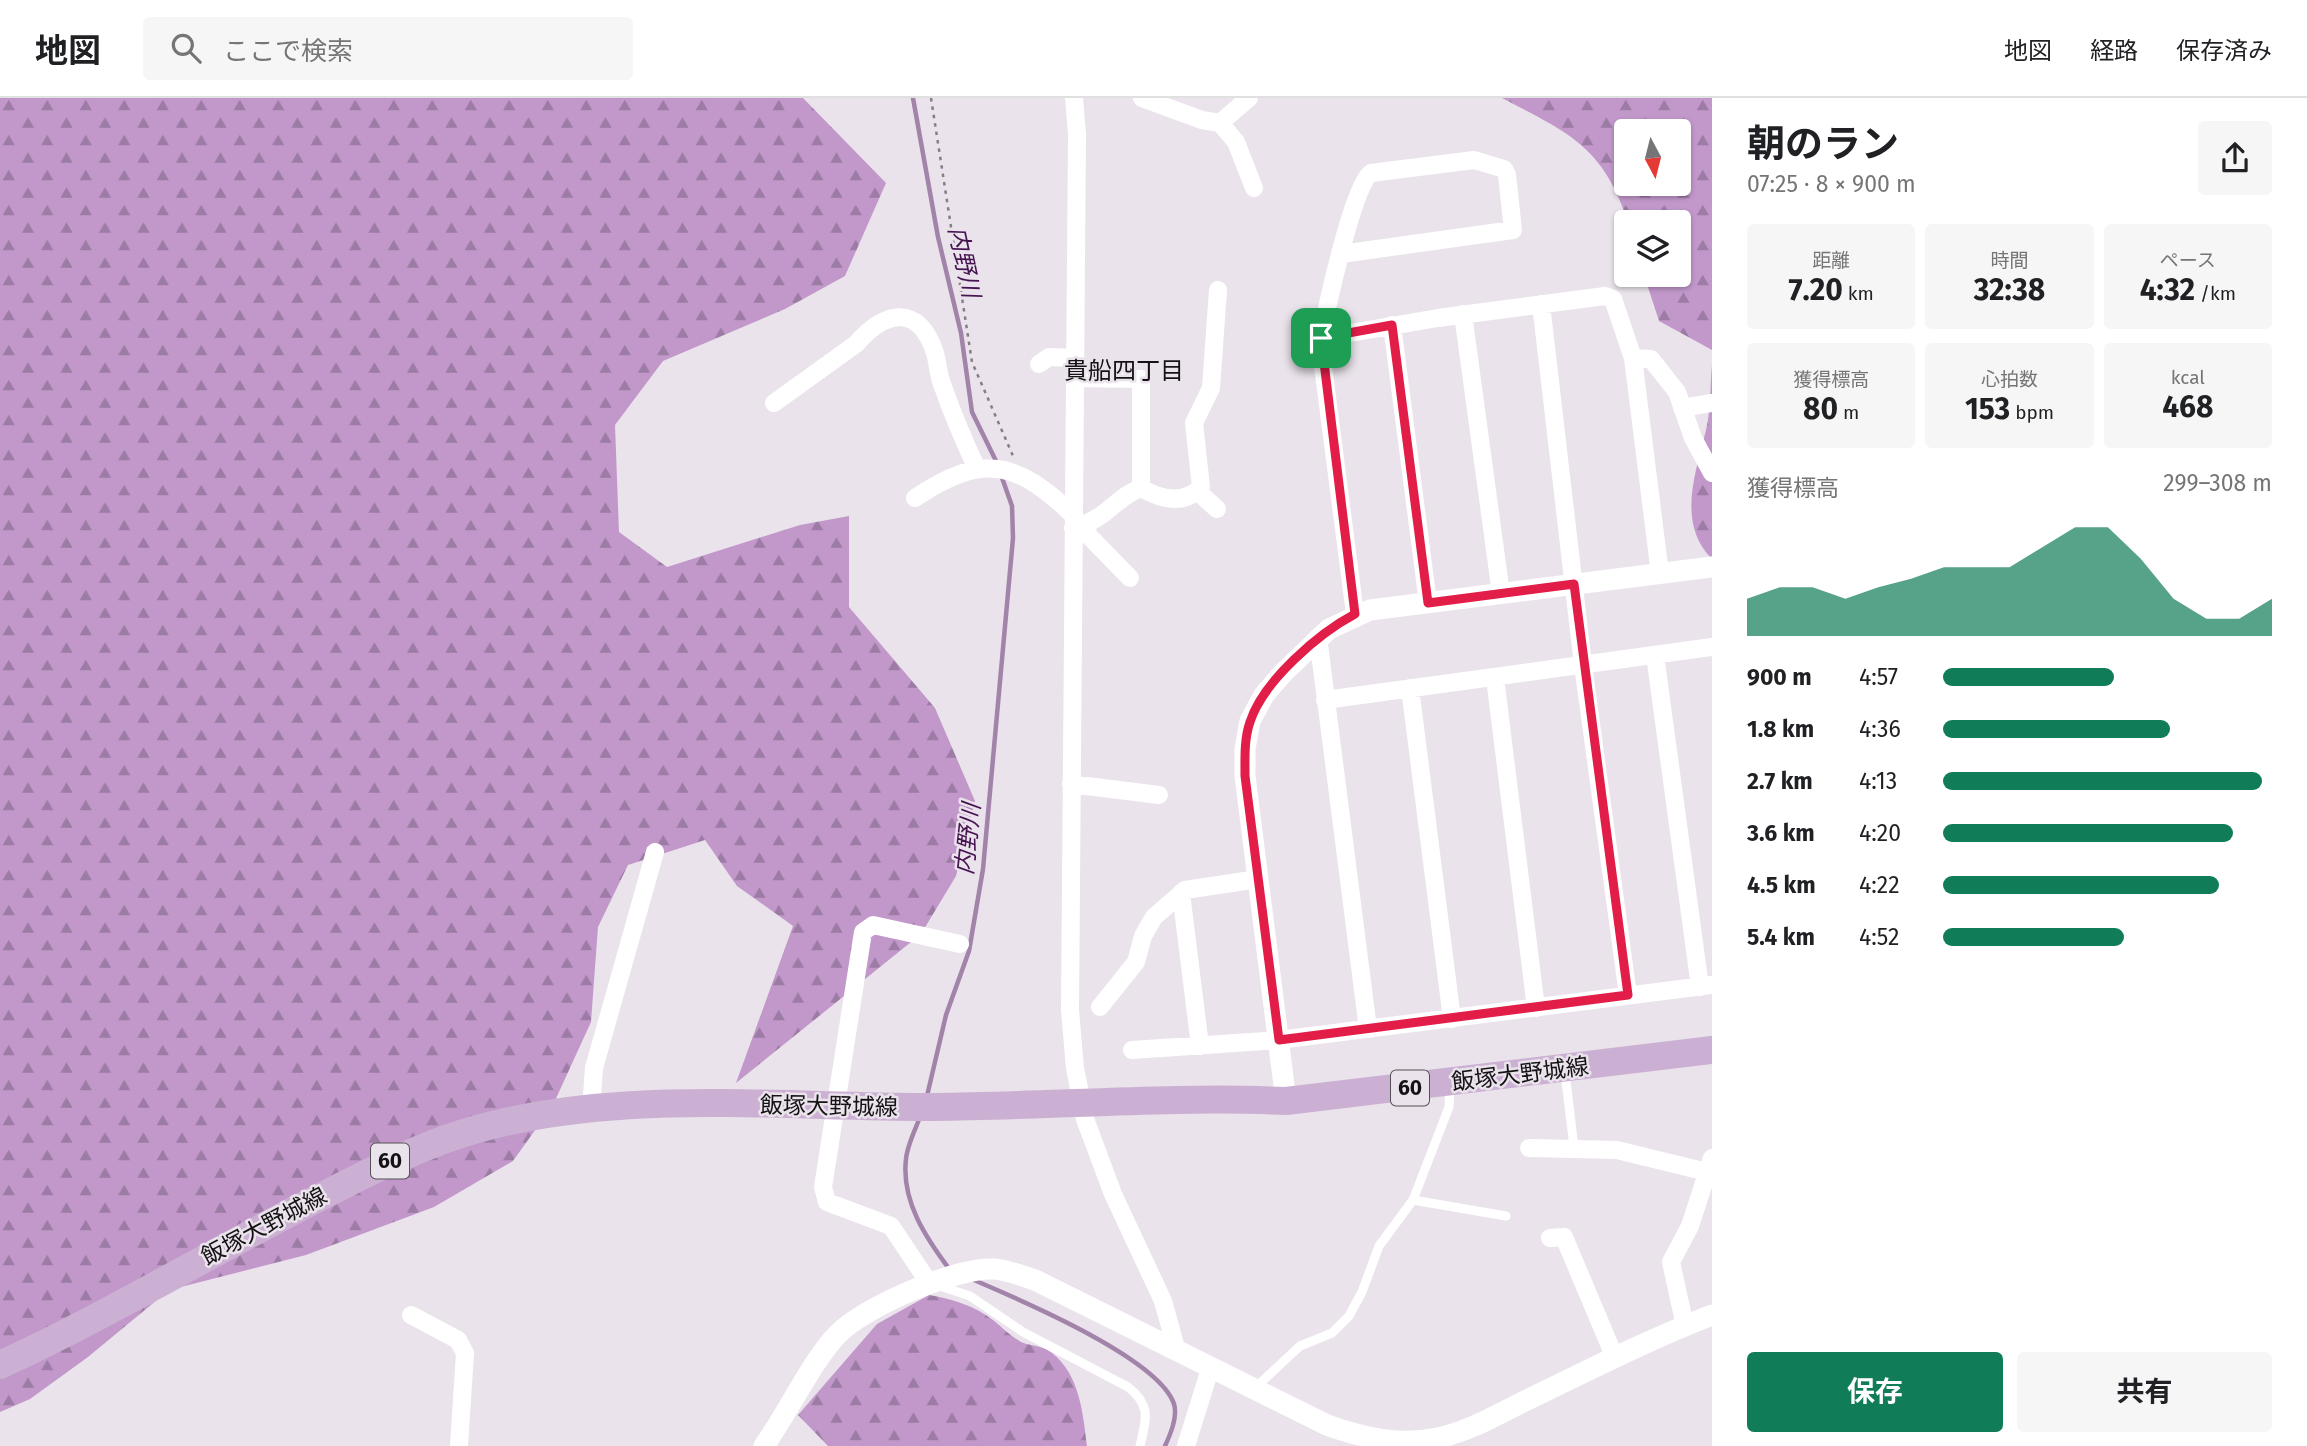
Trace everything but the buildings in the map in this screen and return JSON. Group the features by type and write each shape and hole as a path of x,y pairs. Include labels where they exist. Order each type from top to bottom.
{"main road":[{"name":"飯塚大野城線","path":"0,1365 378,1166 485,1127 591,1108 694,1105 823,1107 1107,1104 1238,1099 1286,1101 1712,1050"}],"street":[{"path":"1074,98 1077,134 1074,378 1078,522 1071,785 1070,1010 1075,1068 1092,1142 1163,1301 1176,1348"},
{"path":"1142,98 1202,121 1220,123 1236,142 1254,188"},
{"path":"1220,123 1249,98"},
{"path":"1341,254 1513,230 1507,175 1504,169 1474,160 1371,173 1360,183 1341,254 1321,338 1355,614"},
{"path":"1078,522 1107,514 1129,492 1141,488 1168,500 1194,495 1197,491 1202,479 1193,437 1194,423 1211,388 1210,356 1219,304 1218,290"},
{"path":"1321,338 1463,314 1605,296 1614,299 1633,358 1660,574"},
{"path":"1541,304 1583,665 1628,995"},
{"path":"1463,314 1501,594"},
{"path":"774,403 856,344 867,331 887,320 902,316 915,319 926,331 936,354 948,401 981,468"},
{"path":"1392,325 1428,603"},
{"path":"1039,364 1049,357 1074,358"},
{"path":"1633,358 1651,359 1677,392 1693,438 1712,472"},
{"path":"1074,378 1140,379 1141,488"},
{"path":"1682,408 1712,402"},
{"path":"915,498 942,480 981,468 1020,474 1043,486 1130,578"},
{"path":"1197,491 1217,509"},
{"path":"1286,1101 1245,776 1250,721 1264,695 1318,637 1355,614 1712,567"},
{"path":"1318,637 1368,1029"},
{"path":"1325,700 1712,647"},
{"path":"1132,1050 1279,1040 1706,986 1655,655"},
{"path":"1495,678 1536,1008"},
{"path":"1410,688 1451,1019"},
{"path":"1071,785 1159,795"},
{"path":"591,1108 594,1068 655,852"},
{"path":"1100,1007 1136,962 1143,936 1154,917 1181,893 1258,879"},
{"path":"1181,893 1199,1046"},
{"path":"936,1280 891,1226 827,1202 823,1187 863,932 873,925 960,944"},
{"path":"1529,1147 1617,1150 1710,1166 1689,1226 1671,1262 1685,1326"},
{"path":"1550,1238 1564,1237 1568,1243 1575,1267 1615,1358"},
{"path":"764,1446 837,1335 855,1319 936,1280 989,1269 1035,1280 1350,1433 1390,1441 1437,1442 1712,1315"},
{"path":"411,1315 458,1340 465,1353 459,1446"},
{"path":"1186,1446 1211,1366"}],"lane":[{"path":"1565,1068 1574,1147"},
{"path":"1256,1387 1300,1346 1332,1334 1349,1316 1362,1292 1379,1246 1413,1200 1449,1107 1450,1083"},
{"path":"1413,1200 1506,1216"},
{"path":"936,1280 970,1296 1023,1332 1128,1387 1142,1398 1146,1415 1140,1446"}],"path":[{"path":"931,98 972,362 1020,474"}],"green space":[{"path":"0,98 803,98 886,183 845,276 785,309 663,361 615,425 619,532 667,567 800,525 849,516 849,607 935,708 975,801 956,876 921,934 736,1083 793,926 737,886 705,840 628,865 598,927 591,1022 553,1105 513,1161 434,1207 306,1255 169,1290 88,1357 30,1399 0,1412"},
{"path":"1502,98 1712,98 1712,350 1659,321 1648,287 1691,287 1691,210 1623,210 1618,196 1691,196 1691,119 1614,119 1614,188 1595,159 1581,145 1546,121"},
{"path":"1712,365 1712,559 1694,530 1692,497 1709,414"},
{"path":"929,1295 970,1307 996,1322 1011,1336 1052,1353 1069,1372 1074,1384 1082,1408 1087,1446 828,1446 798,1415 877,1324"}],"waterway":[{"name":"内野川","path":"913,98 938,237 961,333 972,412 997,463"},
{"name":"内野川","path":"927,1096 946,1015 969,951 983,869 1013,538 1012,506 1001,475"},
{"name":"内野川","path":"920,1117 907,1154 907,1190 924,1232 950,1270"},
{"name":"内野川","path":"974,1280 1053,1315 1143,1368 1163,1386 1174,1404 1174,1420 1165,1446"}],"district":[{"name":"貴船四丁目","path":"1124,371"}],"route":[{"path":"1392,325 1428,603 1574,584 1628,995 1279,1040 1245,776 1245,749 1250,721 1264,695 1318,637 1355,614 1321,357 1321,338 1392,325"}]}
